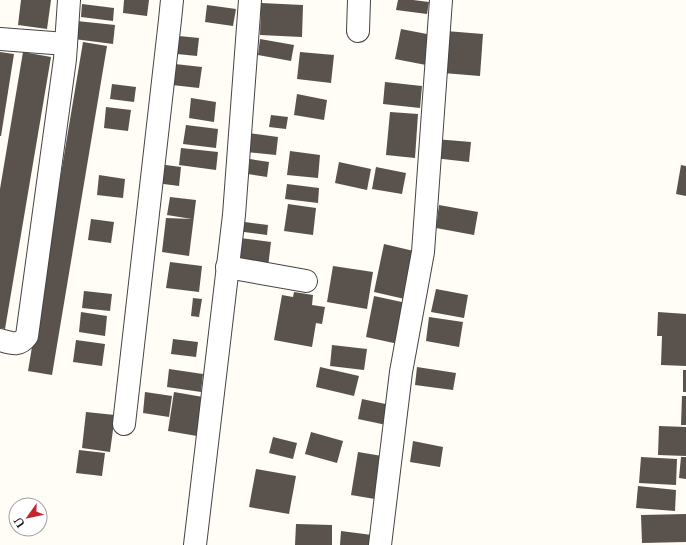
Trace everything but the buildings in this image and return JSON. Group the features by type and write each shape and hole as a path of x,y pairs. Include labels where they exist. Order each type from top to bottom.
{"street":[{"path":"0,340 19,343 24,341 27,336 65,58 69,0"},
{"path":"124,424 172,0"},
{"path":"195,545 234,215 250,0"},
{"path":"358,31 359,0"},
{"path":"380,545 402,372 423,252 441,0"},
{"path":"0,39 66,44"},
{"path":"227,267 306,281"}]}
